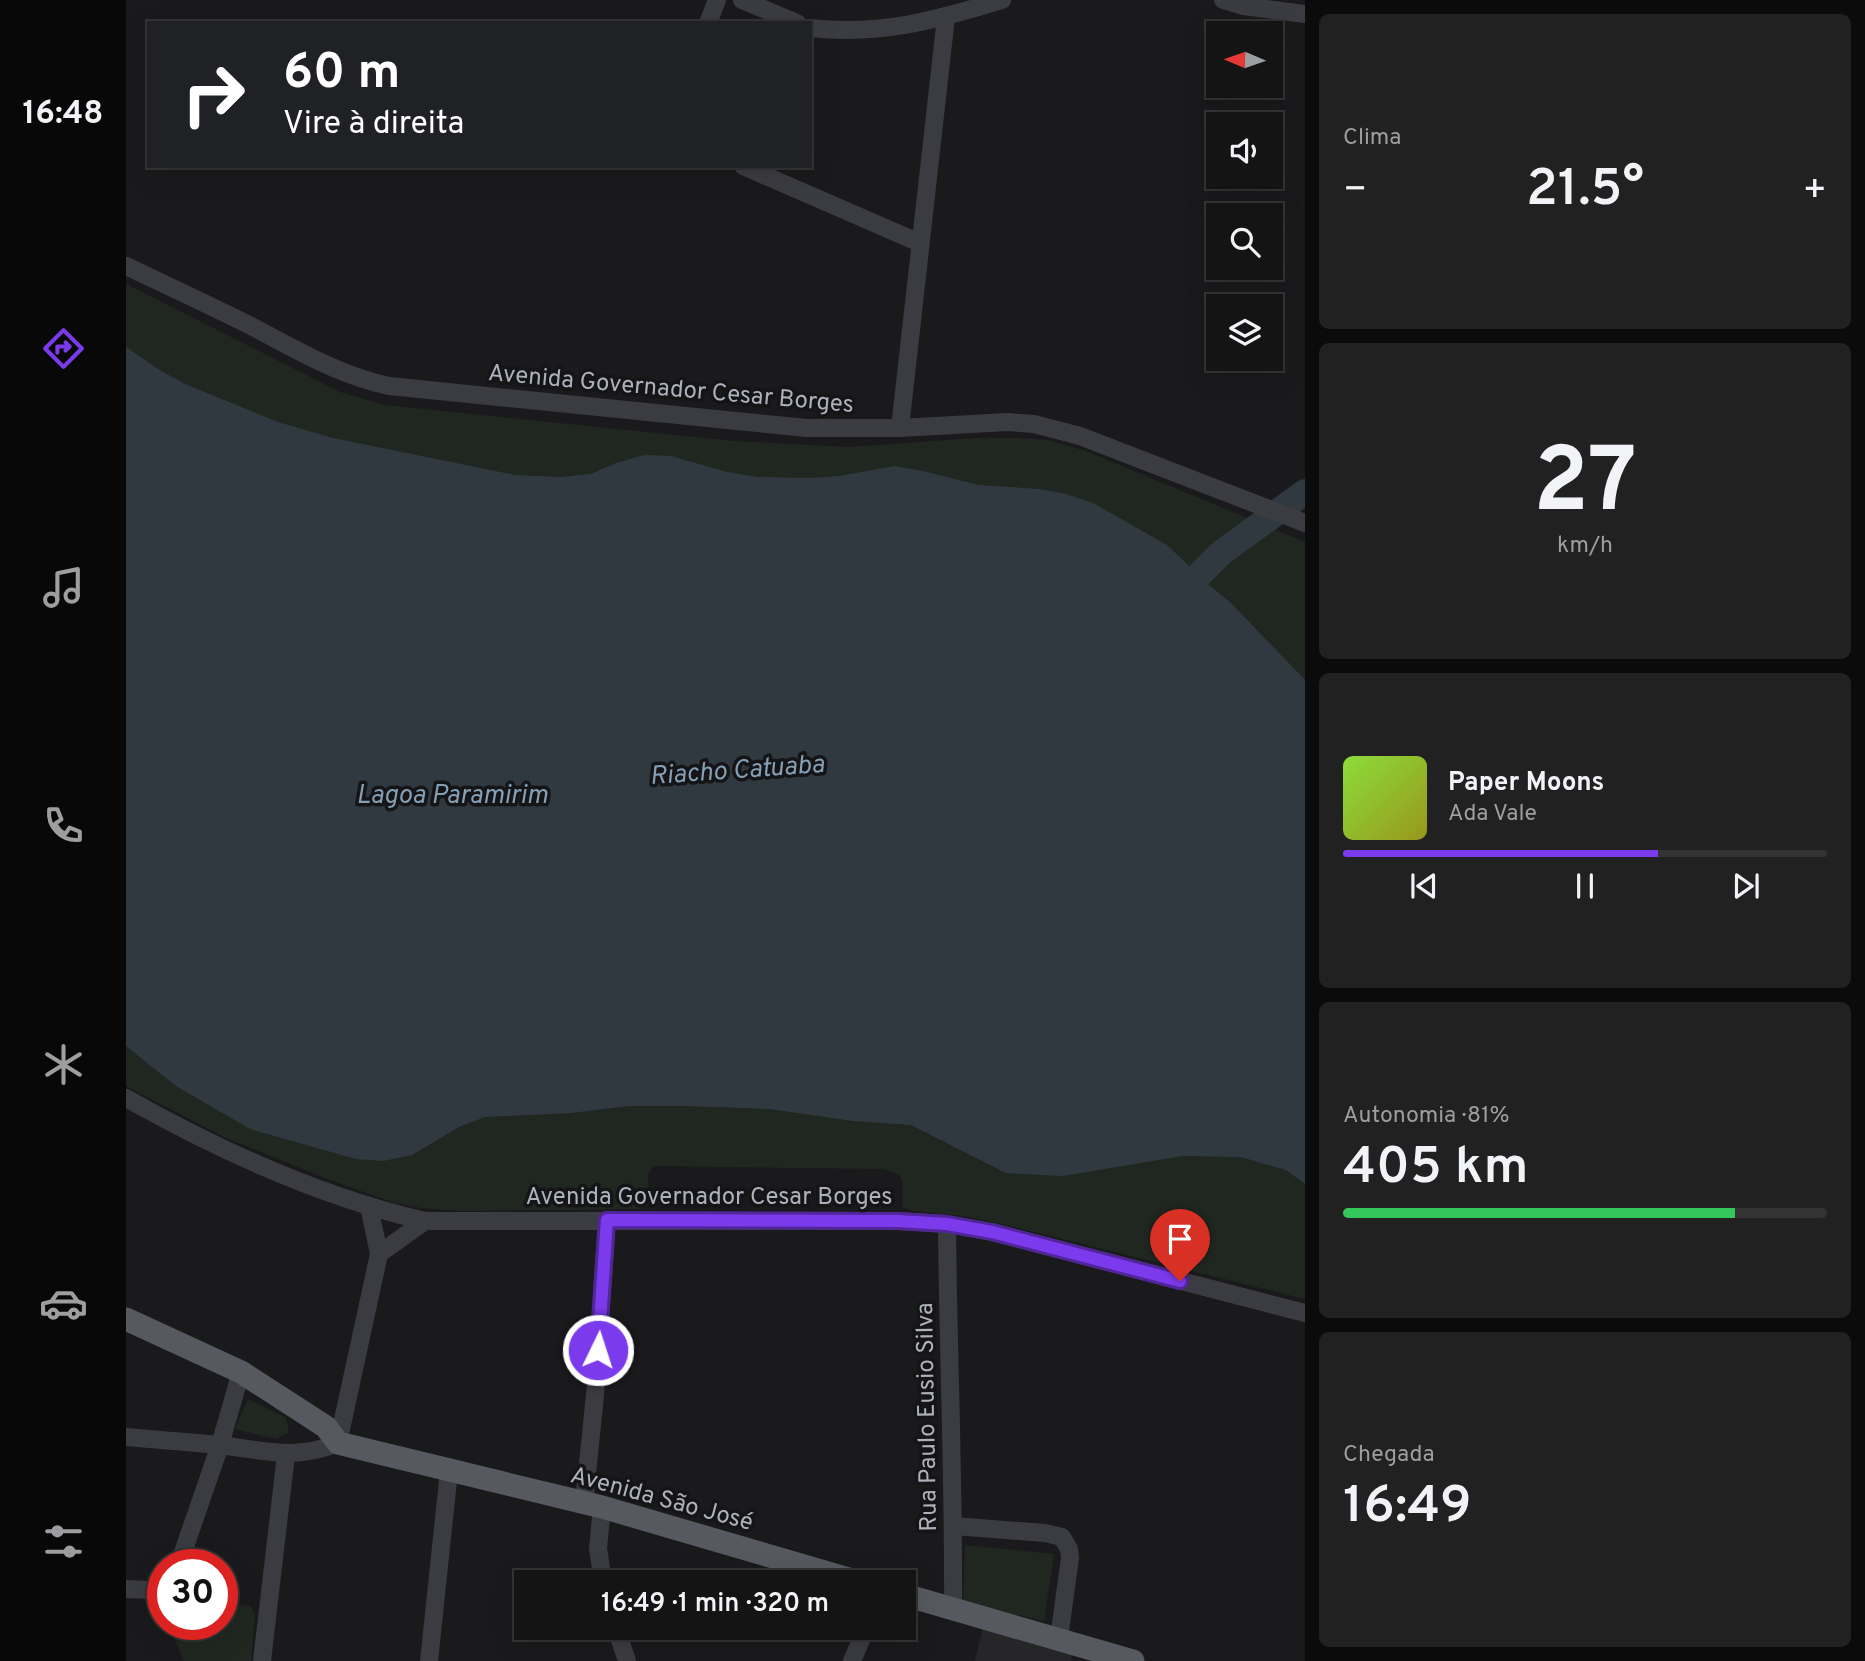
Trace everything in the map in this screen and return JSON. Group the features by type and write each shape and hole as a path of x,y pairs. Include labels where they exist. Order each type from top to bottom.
{"main road":[{"path":"126,1320 241,1372 326,1427 338,1443"},
{"name":"Avenida São José","path":"338,1443 593,1505 818,1570"},
{"path":"916,1598 1069,1648 1133,1661"}],"street":[{"path":"709,21 717,0"},
{"path":"742,0 792,21"},
{"path":"812,28 852,31 891,28 946,17 1002,0"},
{"path":"1223,0 1254,8 1305,14"},
{"path":"900,428 946,17"},
{"path":"748,168 920,243"},
{"name":"Avenida Governador Cesar Borges","path":"126,266 326,366 363,381 389,386 806,429 900,428 1007,422 1053,428 1305,523"},
{"name":"Avenida Governador Cesar Borges","path":"126,1098 217,1146 281,1174 369,1206 425,1220 898,1221 947,1224 992,1232 1305,1313"},
{"path":"126,1437 220,1445 286,1455 318,1451 338,1443 379,1254 369,1206"},
{"path":"379,1254 425,1220"},
{"path":"601,1570 593,1505 596,1395 607,1220"},
{"name":"Rua Paulo Eusio Silva","path":"947,1224 948,1376 954,1526 953,1609"},
{"path":"184,1549 220,1445 241,1372"},
{"path":"262,1661 286,1455"},
{"path":"429,1661 449,1471"},
{"path":"954,1526 1045,1533 1062,1537 1069,1549 1070,1558 1069,1648"},
{"path":"129,1589 147,1590"},
{"path":"620,1640 627,1661"},
{"path":"852,1661 861,1640"}],"shaded area":[{"name":"Lagoa Paramirim","path":"126,284 340,392 385,405 734,441 849,447 975,438 1048,440 1086,451 1305,542 1305,1299 1002,1224 964,1216 914,1211 902,1207 903,1184 899,1174 884,1169 654,1166 648,1173 649,1205 640,1209 460,1211 421,1208 392,1202 330,1180 226,1138 126,1086"},
{"path":"248,1399 286,1418 289,1432 276,1439 235,1429"},
{"path":"965,1545 1054,1554 1044,1621 963,1602"},
{"path":"238,1604 250,1606 255,1613 251,1661 184,1661 175,1640 238,1640"},
{"path":"985,1618 1074,1648 1071,1661 975,1661"}],"water":[{"name":"Lagoa Paramirim","path":"126,347 185,384 278,422 333,438 515,475 561,477 591,474 644,455 671,456 727,472 757,477 839,476 894,466 978,485 1039,489 1066,494 1093,503 1167,545 1231,603 1305,680 1305,1184 1286,1170 1241,1157 1182,1156 1063,1176 1006,1173 911,1125 853,1121 770,1109 685,1106 628,1106 571,1113 485,1117 459,1127 412,1155 383,1161 356,1159 250,1129 176,1086 126,1046"}],"waterway":[{"name":"Riacho Catuaba","path":"1174,600 1221,553 1305,492"}],"route":[{"path":"598,1350 607,1220 898,1221 947,1224 992,1232 1180,1281"}]}
